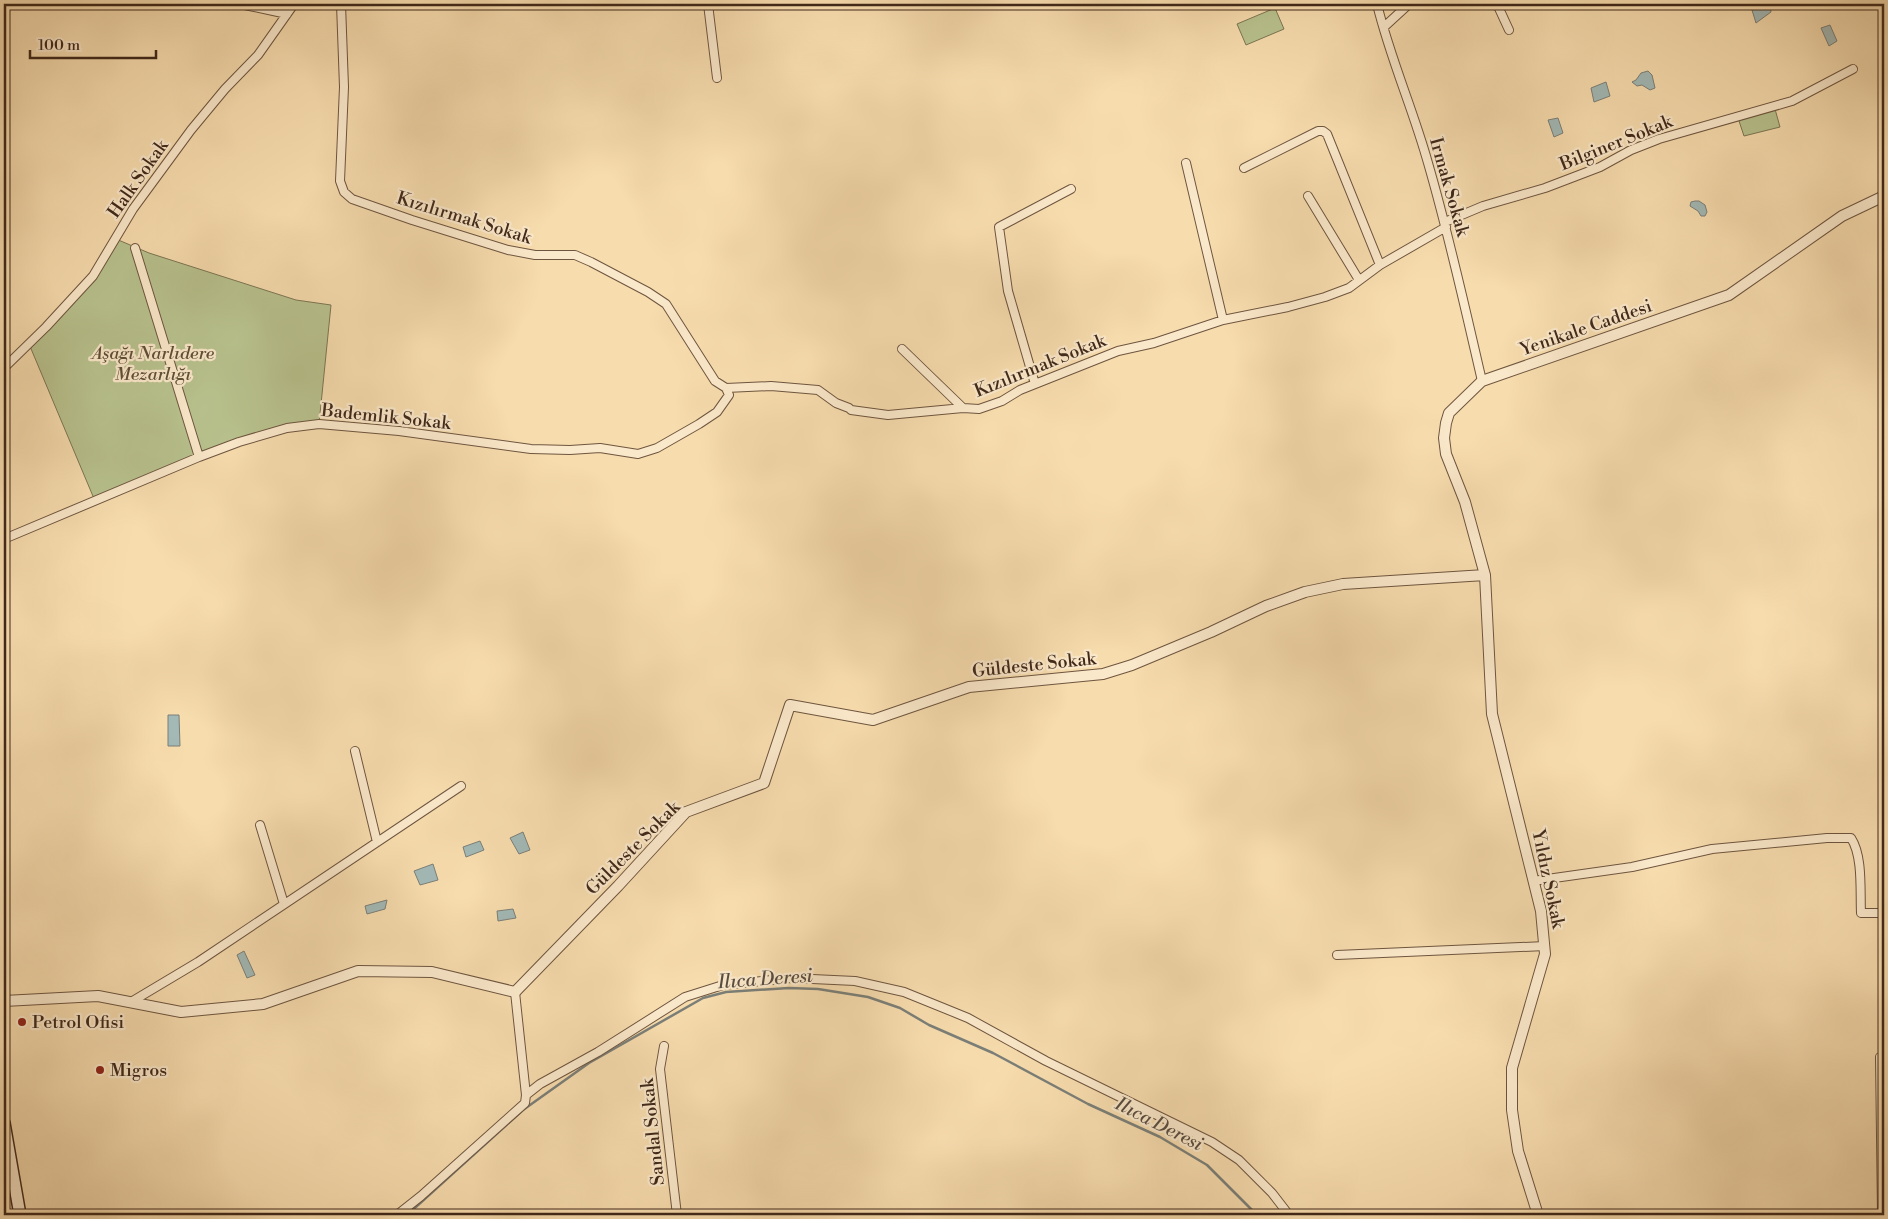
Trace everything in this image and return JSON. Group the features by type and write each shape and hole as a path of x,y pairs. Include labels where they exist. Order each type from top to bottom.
{"main road":[{"path":"4,1123 20,1215"}],"street":[{"path":"240,4 287,14"},
{"name":"Halk Sokak","path":"4,368 46,327 93,276 133,208 191,130 225,89 258,55 294,4"},
{"name":"Kızılırmak Sokak","path":"341,4 344,87 340,181 344,192 352,198 395,214 508,250 535,256 575,255 591,262 648,292 666,304 715,381 726,388 771,386 818,390 836,403 851,410 888,415 962,408 979,409 994,404 1035,384 1118,351 1154,343 1223,320 1288,307 1325,297 1348,288 1380,265 1446,224"},
{"path":"708,4 717,78"},
{"name":"Irmak Sokak","path":"1377,4 1389,50 1405,90 1446,224 1482,381"},
{"path":"1384,28 1409,4"},
{"path":"1497,4 1509,30"},
{"name":"Bilginer Sokak","path":"1446,224 1484,206 1570,179 1660,139 1792,101 1853,69"},
{"path":"1244,168 1323,131 1327,134 1380,265"},
{"path":"1186,163 1223,320"},
{"path":"1035,384 1008,291 999,228 1071,189"},
{"path":"1308,196 1359,280"},
{"name":"Yenikale Caddesi","path":"1485,576 1465,502 1446,454 1444,438 1446,423 1450,414 1482,381 1729,295 1842,216 1884,196"},
{"path":"135,248 199,457"},
{"path":"902,350 962,408"},
{"name":"Bademlik Sokak","path":"4,539 199,457 239,442 287,428 319,424 531,449 570,450 600,448 638,454 657,448 717,412 729,396 726,388"},
{"name":"Yıldız Sokak","path":"1485,576 1492,714 1541,911 1545,954 1512,1068 1512,1110 1518,1151 1538,1215"},
{"name":"Güldeste Sokak","path":"514,992 618,886 686,812 764,783 790,705 873,720 969,687 1103,674 1132,665 1211,632 1266,606 1305,592 1343,584 1485,576"},
{"path":"355,751 377,842"},
{"path":"131,1002 198,962 461,786"},
{"path":"260,825 284,904"},
{"path":"1533,881 1632,867 1712,849 1827,838 1850,838 1856,846 1858,858 1861,913 1884,913"},
{"path":"1337,955 1544,946"},
{"path":"4,1001 98,996 181,1012 263,1004 358,970 432,972 514,992 526,1095 525,1103 421,1196 397,1215"},
{"path":"526,1095 540,1084 598,1052 685,997 723,985 791,978 855,981 904,992 968,1018 1046,1061 1212,1142 1239,1160 1272,1193 1289,1215"},
{"name":"Sandal Sokak","path":"664,1046 660,1069 678,1215"},
{"path":"1880,1057 1882,1215"}],"green space":[{"path":"1275,8 1284,29 1246,45 1237,24"},
{"path":"1775,109 1780,127 1744,136 1738,118"},
{"name":"Aşağı Narlıdere Mezarlığı","path":"116,239 149,253 296,300 331,305 319,424 239,442 95,501 29,344 93,276"}],"water":[{"path":"1770,5 1771,12 1756,23 1752,10"},
{"path":"1830,25 1837,41 1829,46 1821,28"},
{"path":"1648,71 1652,75 1655,88 1650,90 1642,85 1637,86 1632,82 1641,73"},
{"path":"1606,82 1610,96 1594,102 1591,88"},
{"path":"1558,118 1563,133 1554,137 1548,120"},
{"path":"1695,201 1705,205 1707,212 1705,216 1701,216 1698,211 1690,206 1691,202"},
{"path":"168,715 179,715 180,746 168,746"},
{"path":"523,832 530,850 519,854 510,838"},
{"path":"480,841 484,850 466,857 463,847"},
{"path":"433,864 438,880 420,885 414,871"},
{"path":"387,900 385,909 367,914 365,906"},
{"path":"513,909 516,918 498,921 497,911"},
{"path":"244,951 255,975 247,978 237,955"}],"waterway":[{"name":"Ilıca Deresi","path":"407,1215 523,1110 589,1063 703,998 726,992 789,988 818,989 868,997 900,1008 929,1025 993,1053 1088,1104 1160,1137 1207,1165 1257,1215"}],"place":[{"name":"Petrol Ofisi","path":"22,1022"},
{"name":"Migros","path":"100,1070"}]}
